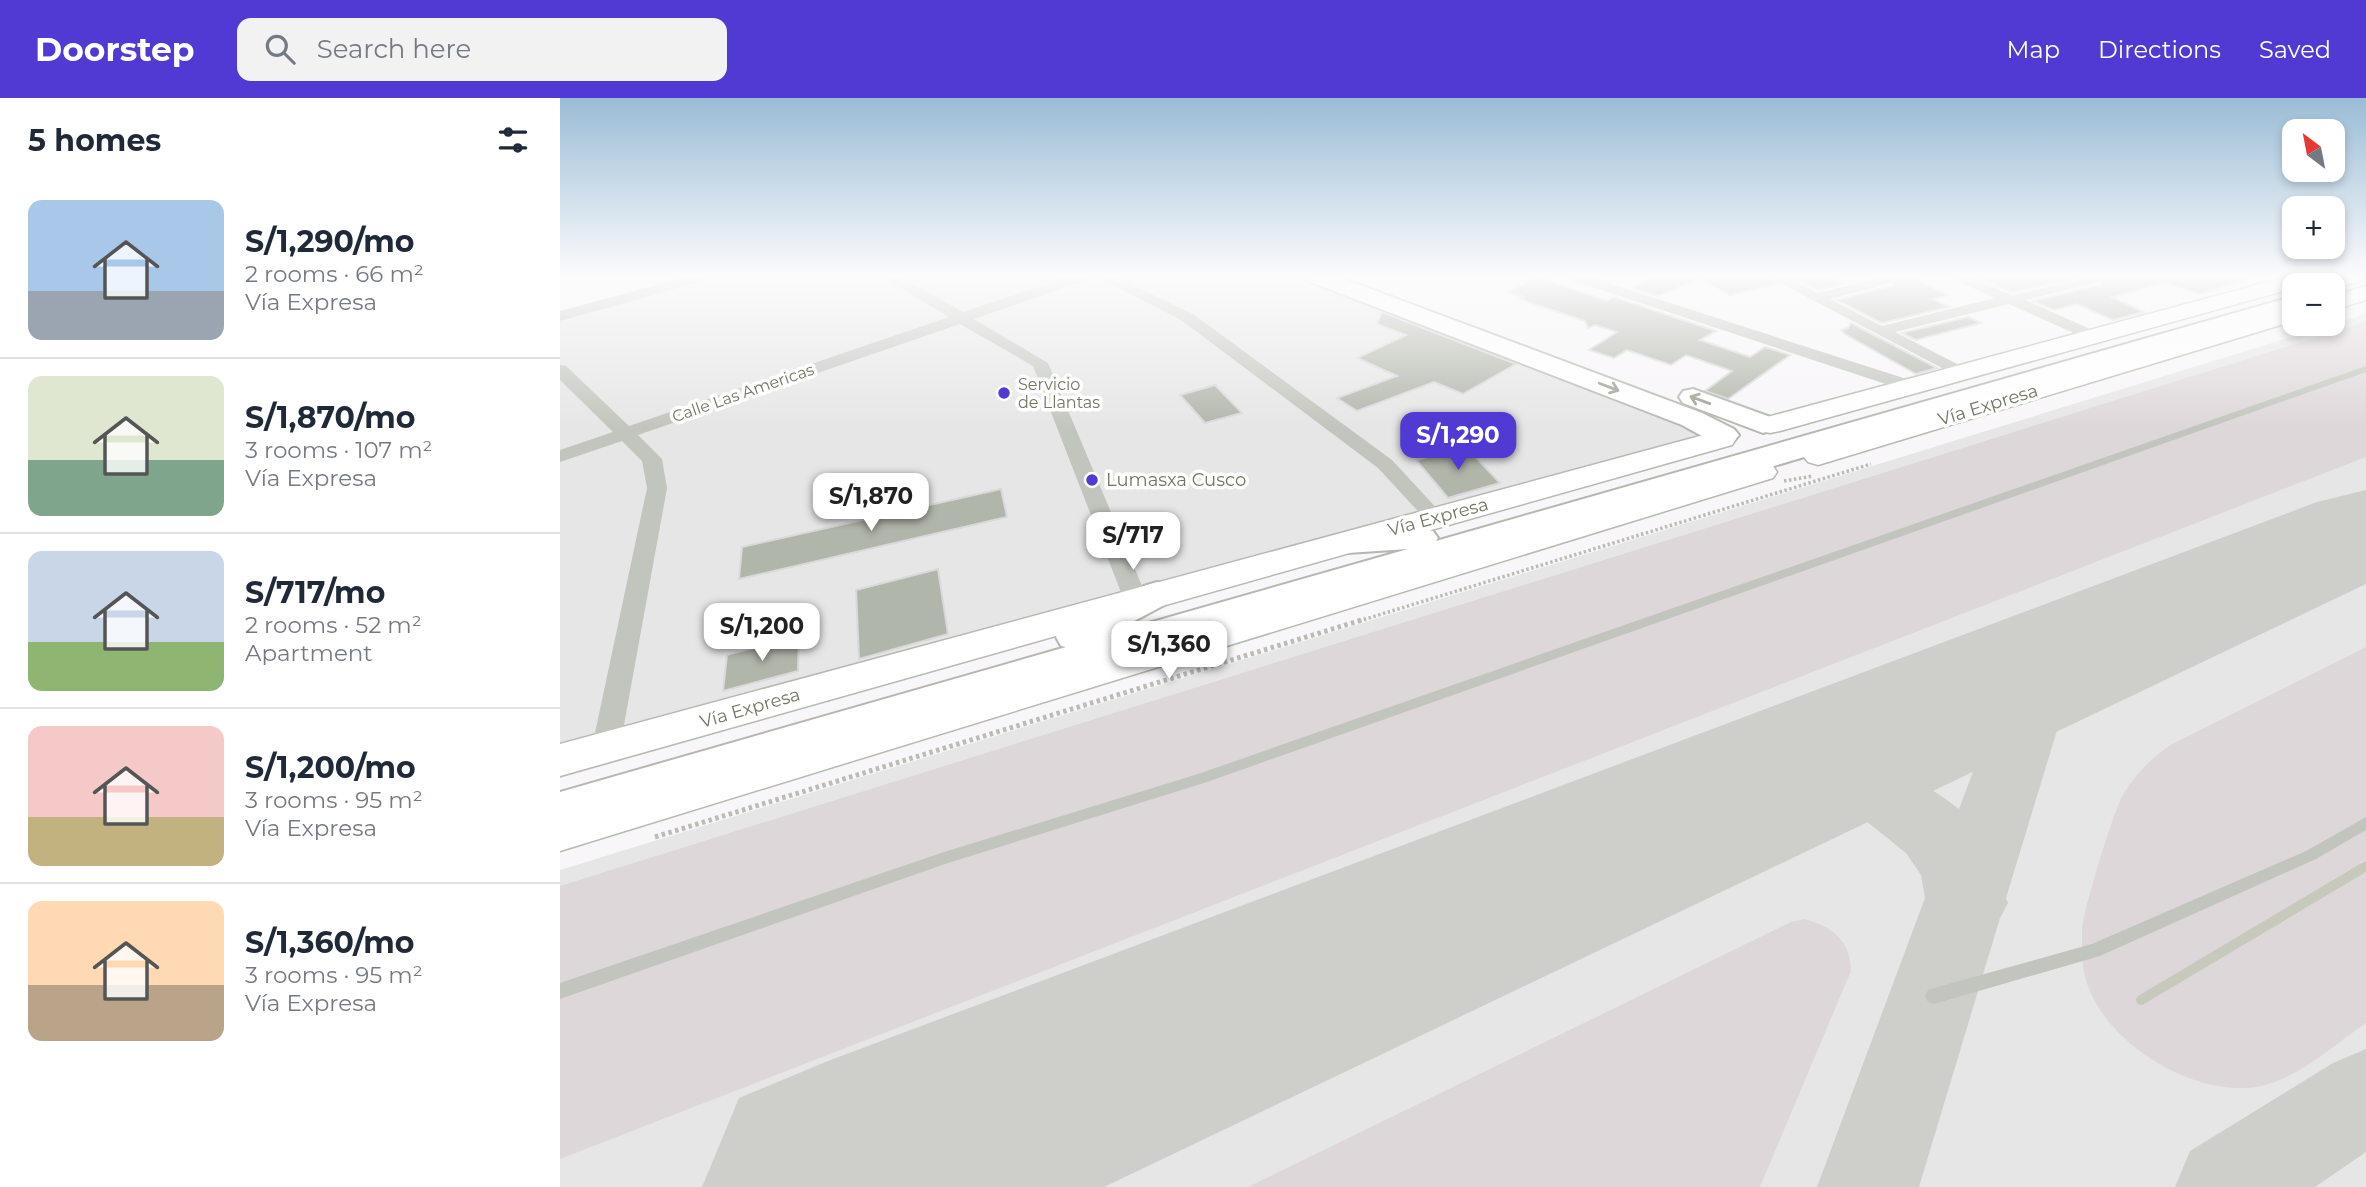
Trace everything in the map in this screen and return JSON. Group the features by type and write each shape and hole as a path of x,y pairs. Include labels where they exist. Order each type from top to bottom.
{"main road":[{"path":"1451,327 1679,414 1734,453"},
{"path":"1496,327 1792,436"},
{"name":"Vía Expresa","path":"1792,436 1910,386 2093,336 2143,327"},
{"name":"Vía Expresa","path":"560,810 1431,536 1734,453 2172,327"},
{"name":"Vía Expresa","path":"1792,436 2252,327"},
{"name":"Vía Expresa","path":"560,833 1376,588 1734,453 1794,473 1806,469 1815,463 1792,436"},
{"name":"Vía Expresa","path":"560,760 1347,542 1431,536"},
{"path":"1376,588 1431,536"},
{"path":"1078,647 1146,597"},
{"name":"Vía Expresa","path":"560,784 1078,647"},
{"path":"1078,647 1180,647"}],"street":[{"name":"Calle Las Americas","path":"560,456 936,327"},
{"path":"981,327 1040,363 1146,597"},
{"path":"1200,327 1385,464 1431,536"},
{"path":"1735,327 1910,386"},
{"path":"1873,327 1959,372"},
{"path":"1881,331 1898,327"},
{"path":"2073,327 2093,336"},
{"path":"560,370 652,458 657,488 606,747"}],"lane":[{"path":"560,991 944,858 1202,778 2366,369"},
{"path":"1934,996 2094,951 2311,855 2366,823"}],"path":[{"path":"652,837 1876,462"}],"shaded area":[{"path":"560,327 1476,327 1695,408 1723,448 560,778"},
{"path":"2345,327 2366,327 2366,1187 560,1187 560,870 2295,336 2345,336"},
{"path":"2351,327 2366,327 2366,457 560,1159 560,886 2321,336 2345,336 2345,329"},
{"path":"2366,647 2366,1023 2303,1068 2262,1086 2235,1088 2207,1084 2178,1074 2151,1059 2126,1040 2106,1018 2091,993 2083,967 2084,920 2119,802 2139,772 2172,744"},
{"path":"1804,919 1823,926 1838,936 1848,951 1851,971 1760,1187 1248,1187 1791,922"}],"building":[{"path":"1384,327 1420,327 1516,364 1463,394 1434,382 1357,411 1337,398 1397,376 1357,358 1406,335"},
{"path":"1601,327 1703,327 1716,331 1700,340 1750,357 1765,347 1790,355 1728,399 1705,391 1732,371 1686,355 1671,365 1627,350 1614,358 1589,350 1617,332"},
{"path":"1858,327 1937,368 1916,374 1841,330"},
{"path":"1927,327 1966,327 1916,340 1902,333"},
{"path":"1215,385 1242,413 1205,423 1180,395"},
{"path":"1466,447 1500,483 1448,498 1416,460"},
{"path":"1001,489 1007,517 739,579 742,547"},
{"path":"938,569 948,634 859,659 856,590"},
{"path":"799,636 798,671 723,691 727,655"}],"waterway":[{"path":"2361,869 2366,866"},
{"path":"2141,1000 2363,868"}],"taxiway":[{"path":"1966,898 2044,668"},
{"path":"1819,764 1892,801 1933,831 1949,851 1960,875 1966,898"},
{"path":"1868,1187 1966,898"},
{"path":"1966,898 1967,903"},
{"path":"2226,1187 2366,1096"}],"runway":[{"path":"828,1187 2366,531"}],"place":[{"name":"Servicio de Llantas","path":"1004,393"},
{"name":"Lumasxa Cusco","path":"1092,480"}]}
